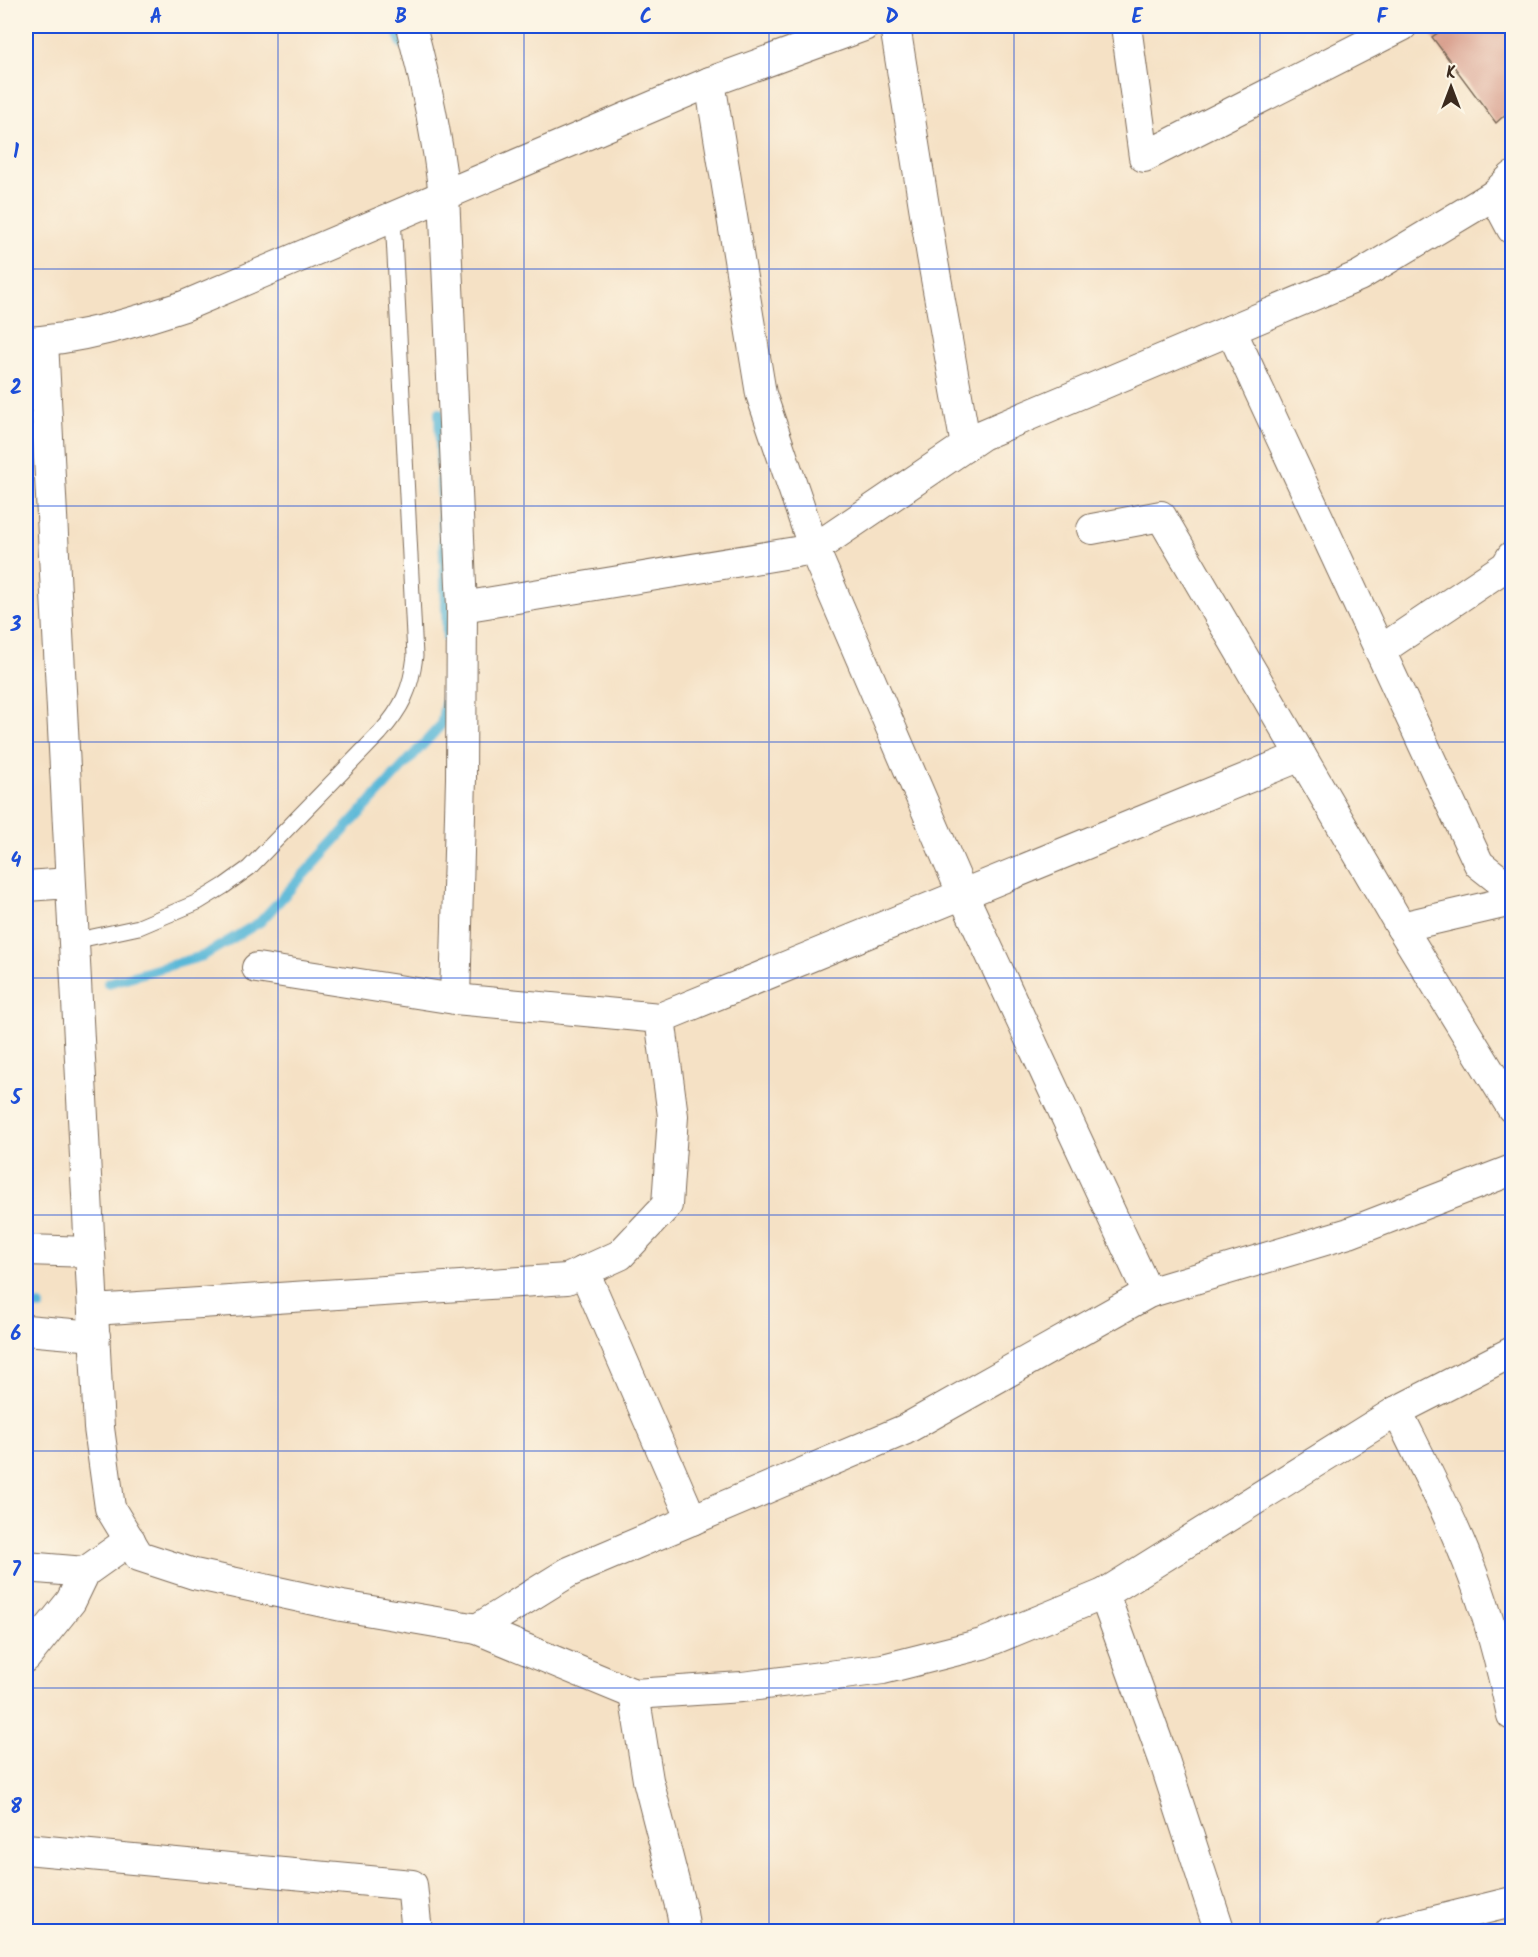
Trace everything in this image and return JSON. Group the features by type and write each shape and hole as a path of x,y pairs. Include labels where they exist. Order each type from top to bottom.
{"street":[{"path":"411,26 428,90 444,194 462,607 461,778 454,999"},
{"path":"864,26 710,81 184,306 118,327 34,342 74,941 99,1428 110,1508 140,1556 194,1574 342,1606 477,1629 634,1694 742,1688 883,1669 982,1644 1104,1594 1397,1411 1512,1352"},
{"path":"895,26 932,256 966,446"},
{"path":"1126,26 1144,157 1402,26"},
{"path":"710,81 761,394 814,549 963,895 1148,1293"},
{"path":"462,607 814,549 982,435 1359,276 1503,186 1512,229"},
{"path":"1231,330 1479,864 1512,890"},
{"path":"1092,529 1161,516 1401,927 1512,1108"},
{"path":"1381,650 1506,566 1512,556"},
{"path":"257,968 454,999 660,1018 1301,756"},
{"path":"26,886 70,883"},
{"path":"1401,927 1512,900"},
{"path":"26,1330 567,1279 620,1256 667,1204 673,1116 660,1018"},
{"path":"477,1629 569,1572 904,1430 1148,1293 1348,1233 1512,1170"},
{"path":"26,1250 90,1252"},
{"path":"584,1271 692,1520"},
{"path":"1397,1411 1457,1535 1474,1577 1500,1658 1512,1715"},
{"path":"26,1657 71,1601 84,1572 130,1540"},
{"path":"26,1567 84,1572"},
{"path":"1104,1594 1164,1760 1220,1932"},
{"path":"634,1694 648,1780 685,1932"},
{"path":"26,1849 412,1885 417,1932"},
{"path":"1390,1932 1512,1902"}],"lane":[{"path":"74,941 139,927 169,915 207,897 249,868 380,734 396,715 407,694 413,675 415,656 393,216"}],"building":[{"path":"1448,26 1512,26 1512,108 1496,123 1432,37"}],"waterway":[{"path":"394,26 402,44"},
{"path":"439,413 447,637"},
{"path":"108,983 203,956 260,922 441,725 449,682"},
{"path":"26,1305 40,1306"}]}
